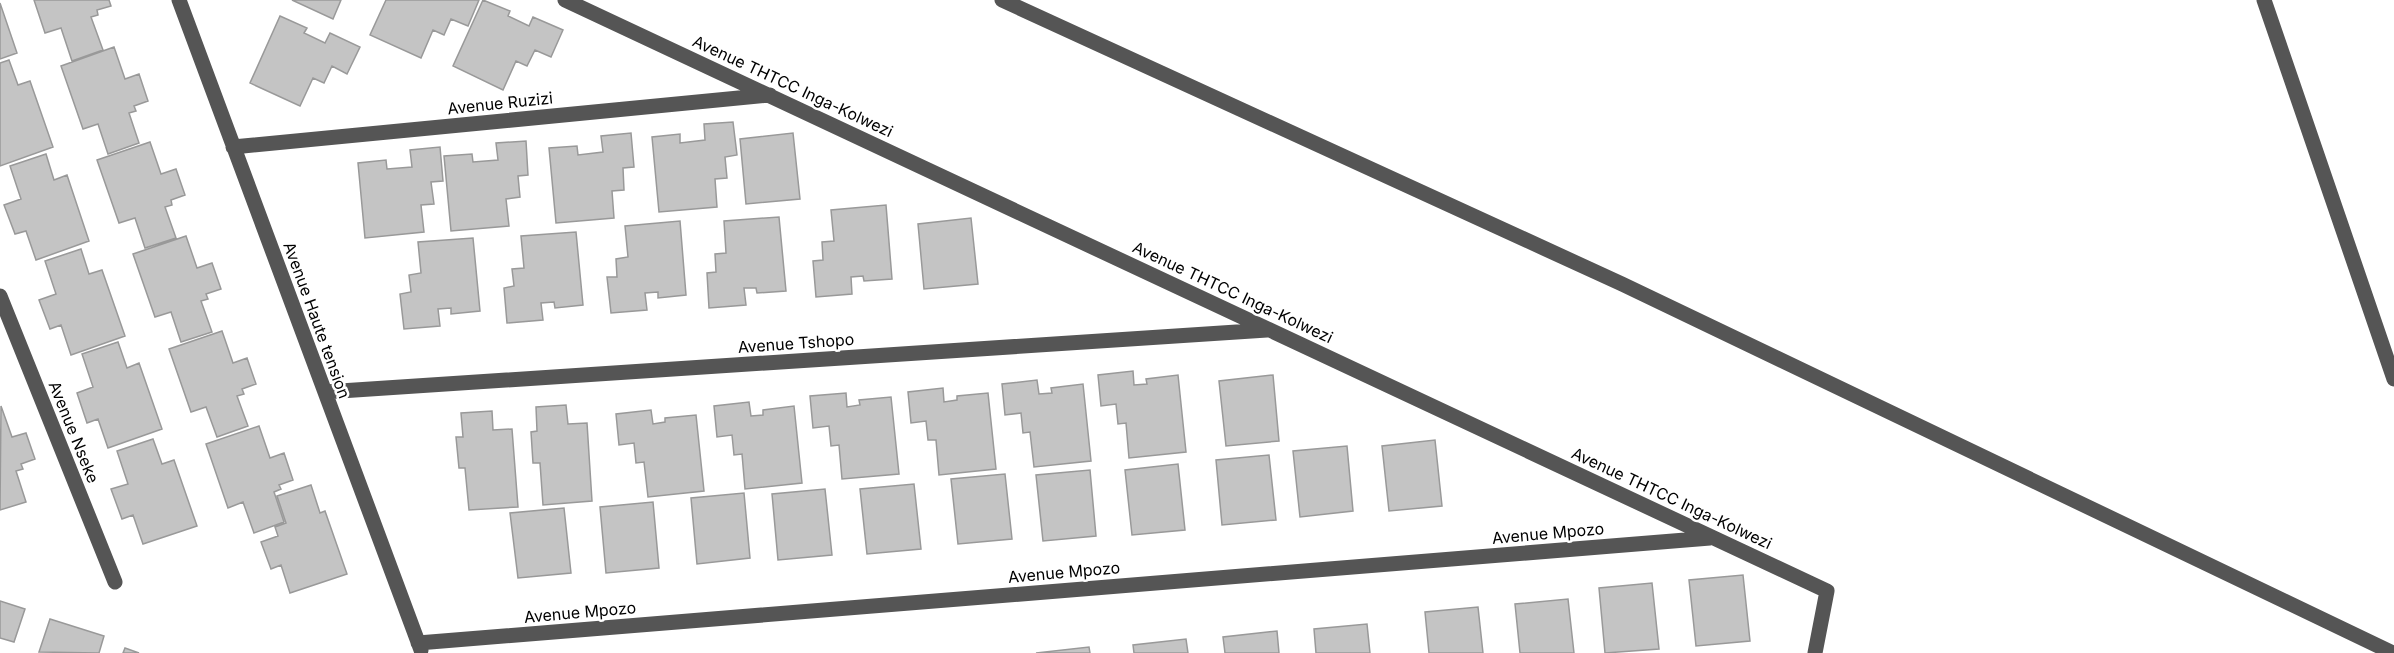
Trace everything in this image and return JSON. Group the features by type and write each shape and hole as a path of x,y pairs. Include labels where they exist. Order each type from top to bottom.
{"lane":[{"name":"Avenue Haute tension","path":"179,0 420,648"},
{"name":"Avenue THTCC Inga-Kolwezi","path":"565,0 1827,591 1815,653"},
{"path":"1002,0 1612,279 2393,653"},
{"path":"2264,0 2394,379"},
{"name":"Avenue Ruzizi","path":"233,147 770,95"},
{"name":"Avenue Nseke","path":"0,296 115,582"},
{"name":"Avenue Tshopo","path":"325,392 1270,330"},
{"name":"Avenue Mpozo","path":"420,648 1713,537"}],"building":[{"path":"34,0 109,0 111,6 97,10 98,15 91,17 103,50 72,61 61,28 45,33"},
{"path":"292,0 341,0 333,19"},
{"path":"386,0 479,0 468,26 451,19 444,35 433,30 421,58 370,35"},
{"path":"483,0 510,11 508,16 529,26 533,17 563,30 551,57 535,50 527,66 516,61 503,90 453,66"},
{"path":"0,3 17,53 0,59"},
{"path":"280,16 307,28 304,33 325,43 330,33 360,47 347,74 332,66 324,83 313,78 300,106 250,83"},
{"path":"114,47 125,79 139,74 148,101 134,106 136,111 129,113 139,143 108,154 98,124 83,129 61,66"},
{"path":"9,60 18,85 30,81 53,147 0,166 0,63"},
{"path":"733,122 737,155 725,157 727,178 715,179 717,207 659,212 652,137 680,134 680,143 705,140 704,124"},
{"path":"631,133 634,167 623,168 624,190 612,191 614,218 556,223 549,148 577,146 578,155 603,152 601,136"},
{"path":"793,133 800,199 746,204 740,139"},
{"path":"526,141 528,175 518,176 520,197 506,199 509,226 451,231 444,156 472,154 473,162 498,160 496,143"},
{"path":"150,142 161,174 176,169 185,195 171,200 172,205 165,207 176,238 145,248 135,218 119,223 97,160"},
{"path":"440,147 443,181 431,182 434,204 421,205 424,232 365,238 358,163 386,160 387,169 412,167 410,150"},
{"path":"46,154 54,180 67,175 89,241 36,260 26,231 15,234 4,205 21,199 10,166"},
{"path":"886,205 892,279 864,281 863,276 851,277 852,294 816,297 813,261 823,260 822,242 834,241 831,210"},
{"path":"779,217 786,291 757,293 756,288 744,288 746,305 709,308 707,273 716,272 715,254 726,253 724,221"},
{"path":"971,218 978,284 924,289 918,224"},
{"path":"680,221 686,295 658,298 658,292 645,293 647,310 611,313 607,277 617,277 616,259 628,257 625,226"},
{"path":"576,232 583,305 555,308 554,302 541,303 543,320 507,323 504,288 514,286 512,269 524,268 521,236"},
{"path":"186,236 197,268 212,263 221,289 206,294 208,299 201,301 212,332 181,342 171,312 155,317 133,254"},
{"path":"473,238 480,311 451,314 451,308 438,309 440,326 404,329 400,294 411,292 409,275 421,273 418,242"},
{"path":"81,249 89,274 102,270 125,336 71,355 61,325 50,329 39,300 56,294 45,261"},
{"path":"222,331 233,363 247,358 256,384 242,389 244,394 237,396 248,426 217,437 206,407 191,412 169,349"},
{"path":"118,342 127,368 139,363 162,429 108,448 98,419 87,423 77,393 93,387 82,354"},
{"path":"1133,371 1134,385 1147,384 1146,379 1178,375 1186,452 1129,458 1126,423 1118,424 1116,404 1101,406 1098,375"},
{"path":"1273,375 1279,441 1226,446 1219,381"},
{"path":"1037,380 1039,394 1052,393 1051,388 1083,384 1091,461 1034,467 1030,432 1023,433 1021,413 1005,415 1002,384"},
{"path":"943,388 944,402 957,400 957,396 988,393 996,469 939,475 936,440 928,440 926,421 911,423 908,392"},
{"path":"846,393 847,407 860,405 859,400 891,397 899,474 842,479 839,445 831,446 829,426 813,428 810,396"},
{"path":"749,402 751,416 763,415 763,410 794,406 802,483 745,489 742,454 734,455 732,435 717,437 714,406"},
{"path":"566,405 568,424 587,423 592,501 543,505 540,463 533,463 531,432 537,431 536,407"},
{"path":"1,406 12,437 26,433 35,459 21,464 23,469 16,471 26,502 0,510"},
{"path":"651,410 653,424 665,422 665,418 696,415 704,491 648,497 644,462 636,463 634,443 619,445 616,414"},
{"path":"492,411 493,430 512,429 518,507 469,510 465,468 459,468 456,437 463,437 461,413"},
{"path":"259,426 270,458 284,453 293,480 279,485 281,489 274,492 284,522 254,533 243,502 228,508 206,444"},
{"path":"153,439 162,464 174,460 197,526 143,544 133,515 122,519 111,489 128,484 117,451"},
{"path":"1435,440 1442,506 1389,511 1382,446"},
{"path":"1347,446 1353,511 1300,517 1293,451"},
{"path":"1269,455 1276,520 1222,525 1216,460"},
{"path":"1178,464 1185,530 1132,535 1125,470"},
{"path":"1090,470 1096,536 1043,541 1036,475"},
{"path":"1005,474 1012,539 958,544 951,479"},
{"path":"914,484 921,549 867,554 860,489"},
{"path":"311,485 320,513 325,511 347,574 290,593 281,565 271,569 261,542 278,536 275,527 286,523 277,496"},
{"path":"825,489 832,555 778,560 772,494"},
{"path":"744,493 750,558 697,564 691,498"},
{"path":"653,502 659,568 606,573 600,507"},
{"path":"564,508 571,573 518,578 510,513"},
{"path":"1743,575 1750,641 1696,646 1689,580"},
{"path":"1652,583 1659,649 1605,653 1599,588"},
{"path":"1568,599 1574,653 1520,653 1515,604"},
{"path":"0,601 25,609 14,642 0,638"},
{"path":"1478,607 1483,653 1429,653 1425,612"},
{"path":"50,619 104,636 99,653 39,652"},
{"path":"1367,624 1370,653 1316,653 1314,629"},
{"path":"1277,631 1279,653 1225,653 1223,637"},
{"path":"1186,639 1188,653 1134,653 1133,645"},
{"path":"1089,647 1090,653 1036,653"},
{"path":"125,648 139,653 123,653"}]}
